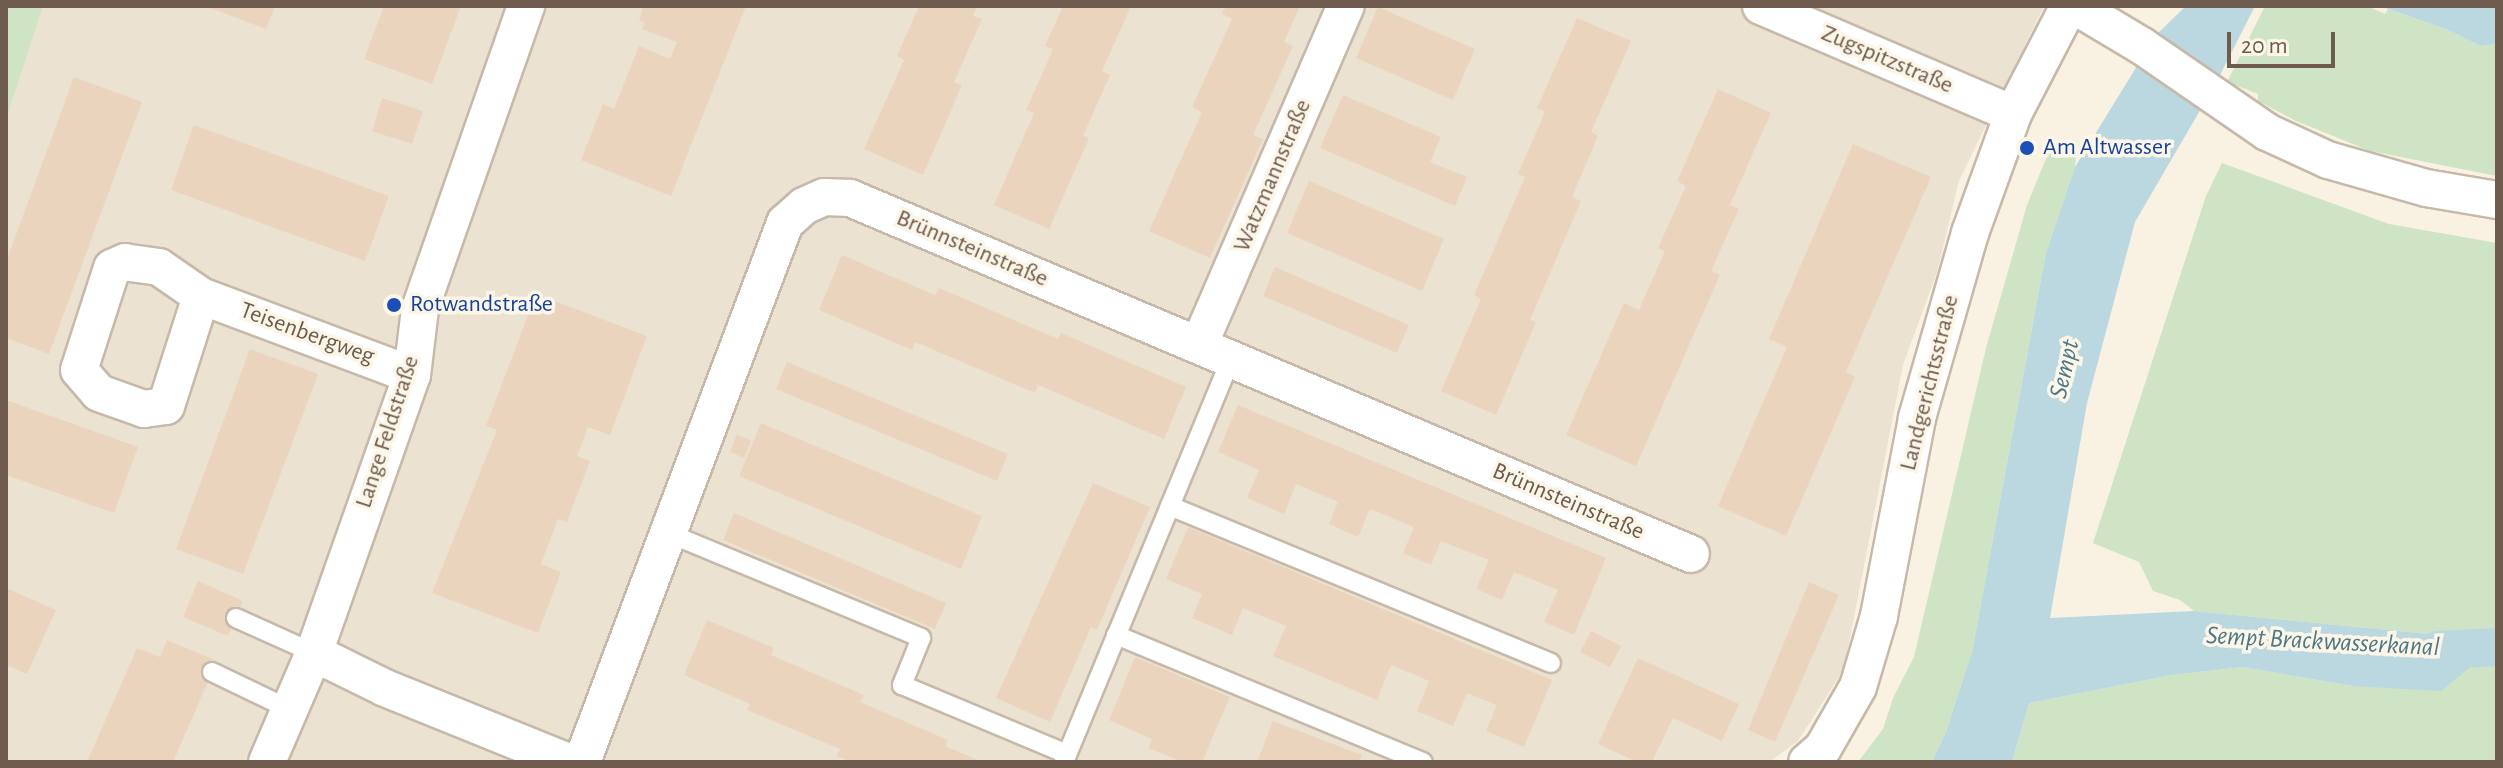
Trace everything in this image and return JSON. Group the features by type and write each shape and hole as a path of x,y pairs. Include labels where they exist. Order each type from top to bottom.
{"street":[{"name":"Lange Feldstraße","path":"267,762 314,653 412,375 420,309 526,6"},
{"name":"Watzmannstraße","path":"1215,352 1346,6"},
{"name":"Zugspitzstraße","path":"1761,6 2013,114"},
{"name":"Landgerichtsstraße","path":"1807,762 1823,748 1858,687 1879,616 1917,418 1970,233 2013,114 2072,6"},
{"path":"2072,6 2142,46 2267,132 2328,160 2426,188 2497,200"},
{"name":"Brünnsteinstraße","path":"582,762 785,223 804,206 824,197 850,198 1691,554"},
{"name":"Teisenbergweg","path":"201,296 412,375"},
{"path":"314,653 385,688 568,762"}],"lane":[{"path":"668,533 921,638 902,685 1066,758 1170,506 1215,352"},
{"path":"1170,506 1551,663"},
{"path":"236,618 314,653"},
{"path":"1116,635 1423,762"},
{"path":"212,672 291,710"}],"shaded area":[{"path":"6,6 2044,6 1959,181 1937,272 1903,365 1844,669 1798,741 1769,762 6,762"}],"green space":[{"path":"6,6 43,6 6,119"},
{"path":"2265,6 2367,6 2385,14 2388,9 2448,30 2480,46 2497,44 2497,176 2370,151 2296,121 2258,101 2258,94 2227,82"},
{"path":"2063,142 2077,148 2075,167 2046,253 1972,652 1946,732 1932,762 1858,762 1883,729 1893,698 1914,657 1986,348 2027,205 2050,149"},
{"path":"2222,163 2389,224 2497,243 2497,762 2012,762 2029,703 2172,675 2244,667 2352,686 2490,651 2458,637 2194,611 2180,600 2153,591 2139,562 2093,543 2206,196"}],"water":[{"name":"Sempt","path":"2186,6 2255,6 2216,83 2135,222 2087,403 2050,618 2194,611 2459,637 2491,650 2441,691 2352,686 2243,667 2172,675 2029,703 2012,762 1932,762 1946,732 1972,652 2046,253 2075,167 2156,35"},
{"path":"2380,6 2497,6 2497,44 2480,46 2448,30"}],"building":[{"path":"205,6 275,6 266,29"},
{"path":"384,6 461,6 432,84 364,59"},
{"path":"644,6 746,6 671,196 581,160 603,104 614,109 639,46 670,59 677,42 642,29 645,23 639,20"},
{"path":"919,6 978,6 973,16 982,19 954,82 962,85 923,175 864,149 904,60 897,56"},
{"path":"1063,6 1131,6 1102,71 1110,75 1083,136 1089,138 1049,229 994,205 1034,113 1026,110 1053,49 1045,46"},
{"path":"1226,6 1300,6 1284,42 1293,46 1253,135 1263,139 1210,258 1149,231 1202,112 1192,107 1232,19 1222,14"},
{"path":"1378,7 1475,49 1453,100 1356,58"},
{"path":"1577,18 1631,41 1591,132 1598,136 1572,197 1581,201 1530,320 1536,322 1496,415 1441,391 1481,299 1474,295 1525,177 1518,174 1545,112 1537,108"},
{"path":"74,77 142,102 49,354 6,338 6,262"},
{"path":"1718,89 1771,113 1730,205 1739,209 1711,271 1720,275 1636,466 1566,435 1624,303 1639,310 1665,251 1658,248 1686,186 1677,181"},
{"path":"1343,95 1441,137 1430,162 1467,177 1455,206 1320,148"},
{"path":"382,98 423,111 412,144 372,131"},
{"path":"194,125 389,196 365,261 171,190"},
{"path":"1853,144 1931,177 1846,372 1855,377 1786,536 1718,506 1787,347 1769,339"},
{"path":"1309,181 1444,239 1422,291 1287,233"},
{"path":"842,255 935,295 939,288 1058,339 1061,333 1186,387 1164,439 1038,385 1035,393 915,342 912,350 819,310"},
{"path":"1275,267 1409,325 1397,353 1263,296"},
{"path":"536,294 647,336 610,435 588,427 577,456 590,461 567,522 558,519 541,564 561,572 538,633 432,593 497,430 486,426"},
{"path":"250,349 318,374 243,574 176,549"},
{"path":"787,362 1008,454 997,481 776,389"},
{"path":"6,400 138,447 114,513 6,475"},
{"path":"1238,405 1606,558 1574,635 1544,622 1558,590 1514,572 1502,600 1476,589 1489,560 1441,541 1431,565 1403,553 1414,527 1370,509 1358,537 1329,524 1338,502 1296,484 1284,514 1247,498 1259,470 1218,452"},
{"path":"761,423 982,516 961,569 739,476"},
{"path":"737,434 751,441 744,458 730,452"},
{"path":"1093,483 1150,507 1097,630 1091,627 1050,722 996,698"},
{"path":"734,513 946,603 935,629 723,540"},
{"path":"1188,527 1552,680 1524,747 1486,731 1497,705 1467,693 1453,726 1417,711 1429,681 1391,665 1377,700 1273,656 1286,626 1243,608 1232,635 1192,618 1202,594 1166,579"},
{"path":"198,581 243,601 228,636 183,617"},
{"path":"1809,582 1839,595 1775,742 1748,730"},
{"path":"6,588 56,610 27,674 6,665"},
{"path":"707,620 774,648 771,655 864,695 860,702 948,740 945,746 983,762 852,762 837,756 840,749 747,710 750,704 684,675"},
{"path":"1591,631 1621,646 1610,667 1580,652"},
{"path":"167,640 217,661 173,762 87,762 137,648 160,657"},
{"path":"1135,657 1230,697 1202,762 1182,762 1149,748 1152,739 1109,720"},
{"path":"1638,658 1739,704 1722,741 1673,718 1652,762 1637,762 1598,744"},
{"path":"1273,721 1362,755 1359,762 1257,762"}],"waterway":[{"name":"Sempt Brackwasserkanal","path":"2438,650 2497,647"}],"place":[{"name":"Am Altwasser","path":"2027,148"},
{"name":"Rotwandstraße","path":"394,305"}]}
